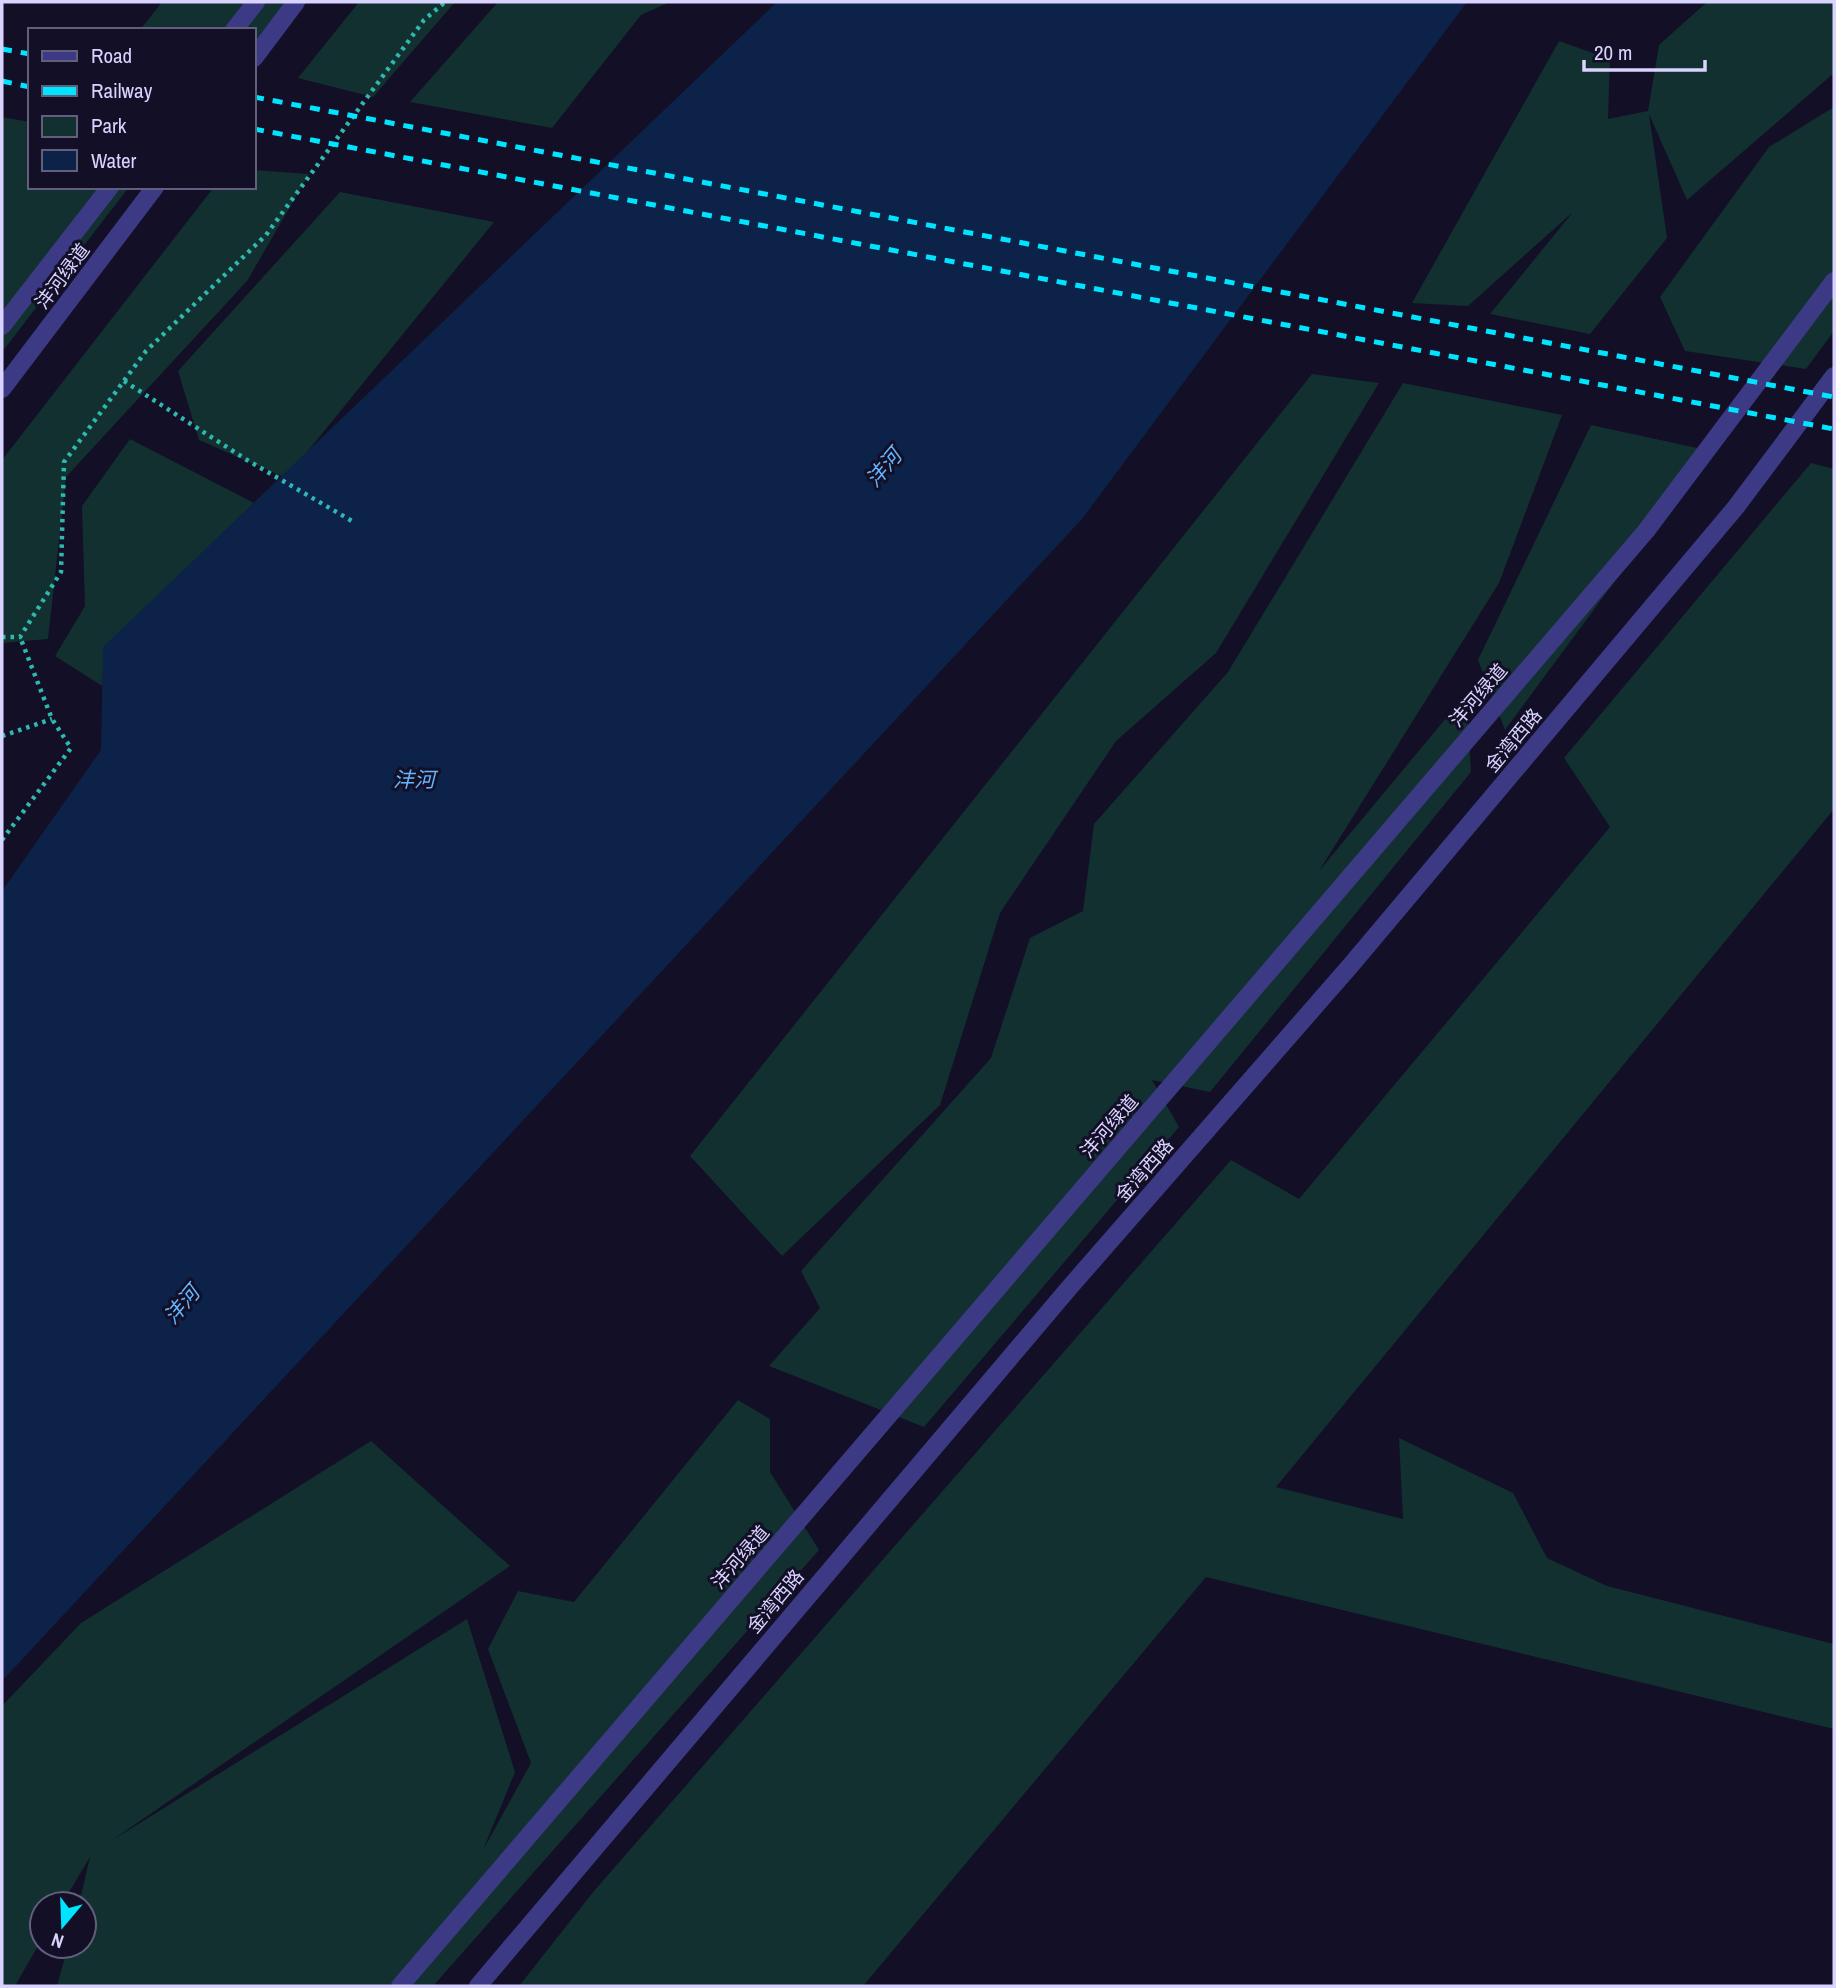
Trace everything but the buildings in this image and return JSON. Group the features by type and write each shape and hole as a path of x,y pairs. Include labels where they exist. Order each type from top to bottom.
{"street":[{"path":"236,28 256,2"},
{"path":"256,55 296,2"},
{"path":"2,326 108,189"},
{"name":"沣河绿道","path":"2,389 153,189"},
{"name":"沣河绿道","path":"400,1986 1646,531 1834,281"},
{"name":"金湾西路","path":"478,1986 1042,1319 1396,912 1736,507 1834,376"}],"path":[{"path":"20,637 61,572 64,462 146,351 266,235 424,20 445,2"},
{"path":"124,381 247,460 352,521"},
{"path":"2,637 20,637"},
{"path":"2,840 71,748 52,719 20,637"},
{"path":"2,736 52,719"}],"green space":[{"path":"162,2 289,2 256,43 256,28 142,28"},
{"path":"359,2 455,2 373,97 298,78"},
{"path":"498,2 670,2 641,15 552,128 410,102"},
{"path":"1707,2 1834,2 1834,73 1687,200 1649,114 1667,238 1590,334 1490,314 1573,212 1468,306 1412,303 1559,41 1610,59 1608,119 1648,111 1659,45"},
{"path":"1834,107 1834,331 1806,369 1685,351 1660,297 1769,147"},
{"path":"2,117 28,122 28,189 127,189 2,352"},
{"path":"256,170 309,174 247,281 66,477 48,639 2,643 2,460 212,189 256,189"},
{"path":"340,192 494,222 286,478 199,440 178,371"},
{"path":"1312,374 1379,383 1216,653 1116,741 1000,913 940,1105 782,1256 690,1156"},
{"path":"1403,383 1562,415 1499,583 1319,871 1466,694 1471,772 1210,1092 1152,1080 1179,1127 924,1427 769,1366 820,1308 801,1271 991,1058 1030,938 1083,911 1094,824 1228,672"},
{"path":"1591,425 1711,451 1505,730 1478,660"},
{"path":"130,439 258,505 107,689 55,656 85,606 82,506"},
{"path":"1811,463 1834,469 1834,809 1276,1487 1403,1519 1399,1438 1513,1493 1547,1558 1607,1586 1834,1644 1834,1729 1206,1577 863,1986 519,1986 594,1891 1231,1160 1299,1199 1610,827 1564,758"},
{"path":"738,1400 770,1419 770,1472 819,1550 433,1986 57,1986 64,1960 98,1960 98,1890 82,1890 90,1857 70,1890 28,1890 30,1960 15,1986 2,1986 2,1706 81,1623 371,1441 510,1566 111,1841 467,1619 515,1772 483,1850 531,1763 488,1649 518,1591 574,1602"}],"water":[{"name":"沣河","path":"777,2 1467,2 1082,519 2,1681 2,891 101,750 103,647"}],"railway":[{"path":"2,49 28,54"},
{"path":"2,81 28,87"},
{"path":"256,97 1834,397"},
{"path":"256,129 1834,429"}]}
